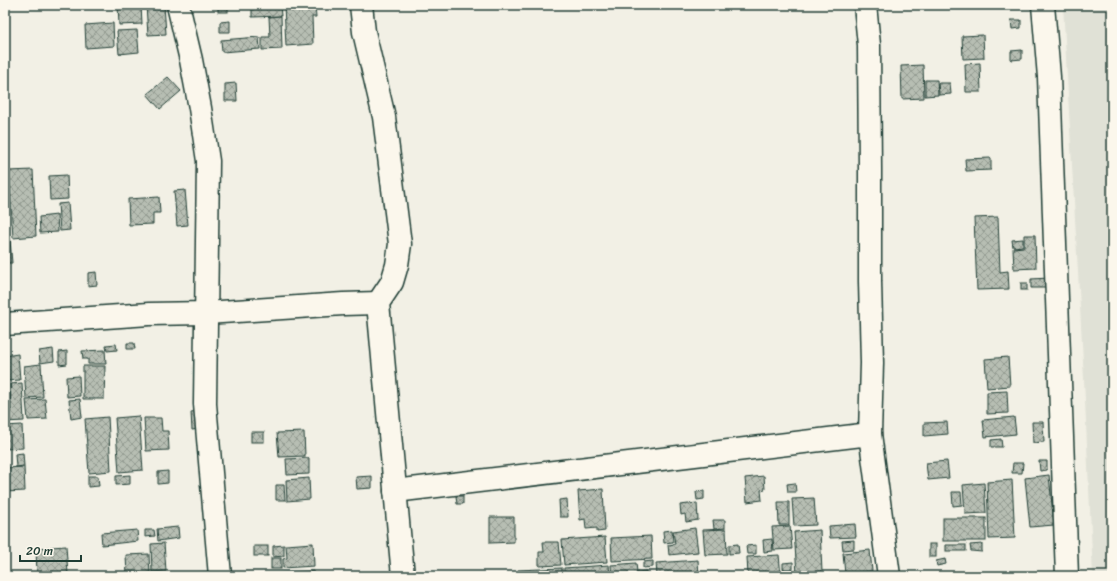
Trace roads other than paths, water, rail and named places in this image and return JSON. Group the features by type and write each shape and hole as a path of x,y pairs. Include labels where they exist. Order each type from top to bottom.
{"street":[{"path":"178,5 191,60 208,161 205,404 220,576"},
{"path":"361,5 364,32 384,117 400,244 397,266 392,282 378,303 394,491 403,576"},
{"path":"865,5 869,45 870,122 870,281 872,363 870,434 888,576"},
{"path":"1043,5 1049,77 1067,576"},
{"path":"5,324 141,315 206,313 378,303"},
{"path":"394,491 870,434"}]}
